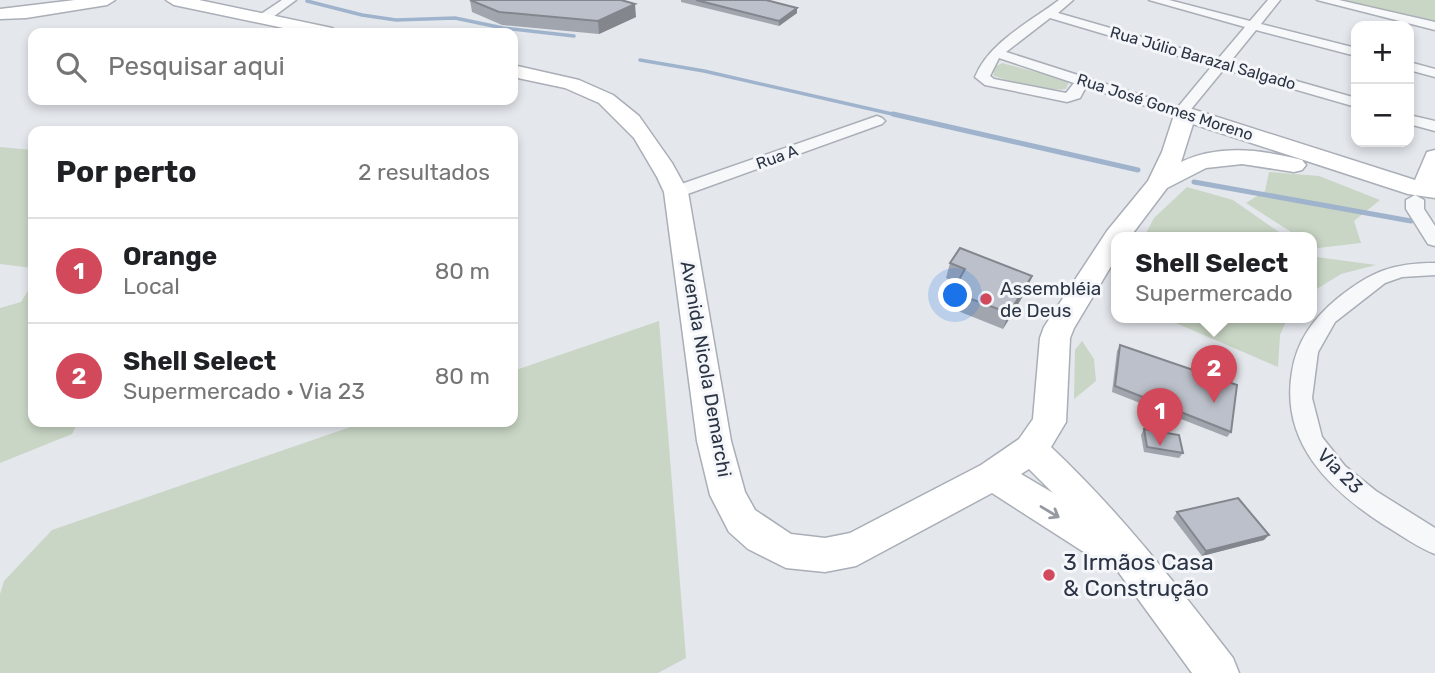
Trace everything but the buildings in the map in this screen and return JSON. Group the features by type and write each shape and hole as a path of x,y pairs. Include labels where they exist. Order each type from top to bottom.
{"street":[{"path":"0,5 4,0"},
{"path":"0,14 41,2 107,0"},
{"path":"174,0 307,28"},
{"path":"262,19 290,0"},
{"path":"1067,0 996,53 987,64 982,77 990,82 1067,98 1075,95 1083,80"},
{"path":"1155,0 1351,51"},
{"path":"1120,232 1161,183 1179,141 1185,107 1273,0"},
{"path":"1323,0 1435,26"},
{"path":"0,36 41,2"},
{"name":"Rua Júlio Barazal Salgado","path":"1049,14 1351,102"},
{"name":"Rua José Gomes Moreno","path":"996,53 1184,114 1256,148 1322,171 1425,195"},
{"path":"1414,67 1435,73"},
{"name":"Avenida Nicola Demarchi","path":"518,72 592,91 614,104 630,119 657,155 677,192 714,441 728,495 742,521 761,537 786,551 825,555 856,550 993,475 1031,449"},
{"path":"1414,120 1435,126"},
{"name":"Rua A","path":"677,192 877,121"},
{"path":"1179,141 1213,159"},
{"name":"Rua José Gomes Moreno","path":"1161,183 1191,166 1256,148"},
{"path":"1435,157 1425,195 1415,209 1435,240"},
{"path":"1111,245 1059,327 1055,338 1049,422 1031,449 1069,485 1138,566 1218,673"},
{"name":"Via 23","path":"1435,269 1415,269 1383,276 1366,285 1321,325 1305,357 1301,385 1302,411 1311,440 1325,461 1349,484 1435,542"},
{"name":"Via 23","path":"1351,299 1381,290 1435,283"},
{"path":"993,475 1138,566"}],"green space":[{"path":"1342,0 1435,0 1435,21"},
{"path":"1002,63 1069,81 1066,89 1057,90 1020,84 994,76 993,68"},
{"path":"0,147 28,150 28,267 0,264"},
{"path":"1269,172 1319,176 1380,200 1354,221 1361,243 1318,248 1317,232 1291,232 1246,203 1265,191"},
{"path":"1187,187 1233,200 1279,232 1147,232 1154,218"},
{"path":"1317,257 1376,265 1341,274 1317,289"},
{"path":"28,291 28,427 76,427 72,434 0,463 0,308 21,302"},
{"path":"659,321 686,658 658,673 0,673 0,594 4,581 52,530 351,427 518,427 518,369"},
{"path":"1176,323 1285,323 1280,335 1278,367"},
{"path":"1082,341 1094,359 1096,381 1074,399 1075,350"}],"waterway":[{"path":"307,1 362,15 396,20 455,18 503,28"},
{"path":"518,30 574,36"},
{"path":"640,60 704,71 901,116"},
{"path":"893,114 1138,170"},
{"path":"1194,182 1411,221"}],"place":[{"name":"Assembléia de Deus","path":"986,299"},
{"name":"Shell Select","path":"1214,403"},
{"name":"Orange","path":"1160,446"},
{"name":"3 Irmãos Casa & Construção","path":"1049,575"}]}
